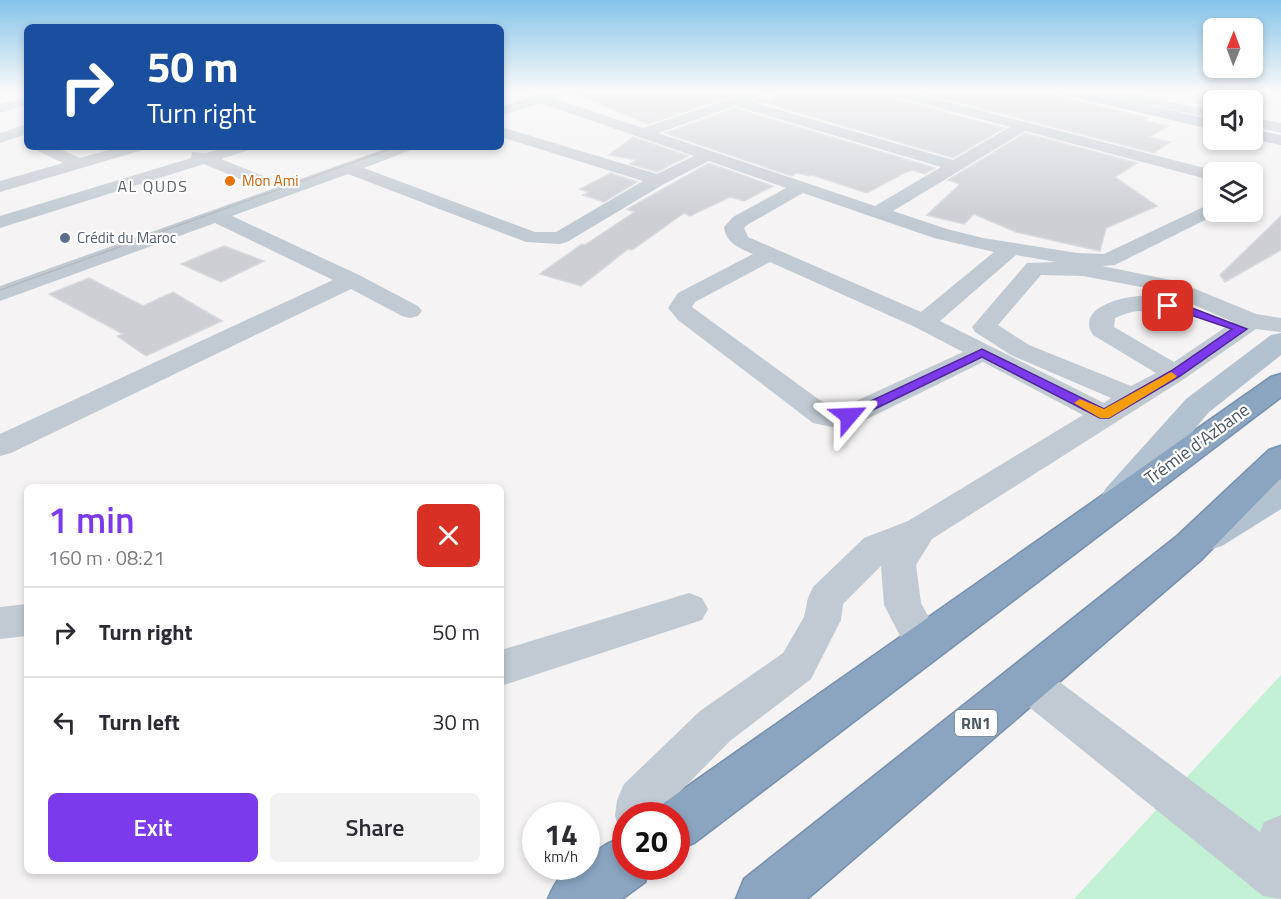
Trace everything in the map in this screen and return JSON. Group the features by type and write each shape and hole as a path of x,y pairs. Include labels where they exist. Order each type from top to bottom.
{"highway":[{"name":"Trémie d'Azbane","path":"690,815 1281,383"},
{"name":"RN1","path":"764,899 1189,548 1281,458"},
{"path":"576,899 612,873"}],"main road":[{"path":"1263,136 1281,140"},
{"path":"1113,504 1197,406 1281,341"},
{"path":"1189,548 1277,500"}],"street":[{"path":"504,133 658,180"},
{"path":"644,133 941,234 1077,259 1107,260 1203,213"},
{"path":"840,133 954,166"},
{"path":"878,213 1011,133"},
{"path":"1050,133 1203,173"},
{"path":"48,150 78,164"},
{"path":"0,187 127,150"},
{"path":"184,150 260,181"},
{"path":"0,222 233,150"},
{"path":"0,294 209,208 260,181 348,150"},
{"path":"209,208 349,168 397,150"},
{"path":"349,168 534,238 548,240 560,238 658,180 708,154"},
{"path":"802,186 740,221 734,227 735,234 741,241 924,322 1105,415"},
{"path":"209,208 410,311"},
{"path":"924,322 1012,248"},
{"path":"770,254 686,298 680,304 681,308 686,315 823,416 832,418 849,416 982,352"},
{"path":"1133,397 1020,350 984,327 1035,268 1083,268 1168,286 1246,325"},
{"path":"0,446 351,280"},
{"path":"1175,373 1102,330 1103,315 1122,304 1147,302 1246,325 1281,325"},
{"path":"640,802 716,726 797,666 822,620 826,598 876,548 920,530 1175,373 1246,325"},
{"path":"920,530 898,564 903,605 924,643"},
{"path":"504,667 689,609"},
{"path":"0,623 24,620"},
{"path":"1027,681 1281,879"},
{"path":"1281,839 1281,849"}],"green space":[{"path":"1281,675 1281,899 1074,899"}],"building":[{"path":"665,133 818,133 935,168 925,174 912,170 867,193 812,175 797,173 791,176"},
{"path":"867,133 996,133 953,158"},
{"path":"1025,133 1137,163 1115,177 1157,206 1106,228 1100,251 1016,232 974,214 964,224 927,215 960,184 948,180"},
{"path":"1076,133 1156,133 1149,137 1170,142 1154,153"},
{"path":"633,137 688,156 657,172 630,164 637,160 609,155"},
{"path":"709,163 773,186 744,201 730,197 690,216 684,213 632,250 628,249 581,286 540,274 582,244 585,245 635,212 627,209"},
{"path":"611,173 637,182 604,202 583,195 589,192 580,189"},
{"path":"1281,216 1281,250 1225,282 1220,275"},
{"path":"224,246 264,261 221,282 181,264"},
{"path":"89,278 143,306 173,292 222,321 146,356 117,336 123,334 49,294"}],"tram line":[{"path":"0,290 388,150"}],"slow traffic":[{"path":"1080,403 1105,415 1171,376"}],"place":[{"name":"Mon Ami","path":"230,181"},
{"name":"Crédit du Maroc","path":"65,238"}],"district":[{"name":"AL QUDS","path":"153,186"}],"route":[{"path":"849,416 982,352 1105,415 1175,373 1241,329 1188,310 1168,306"}]}
